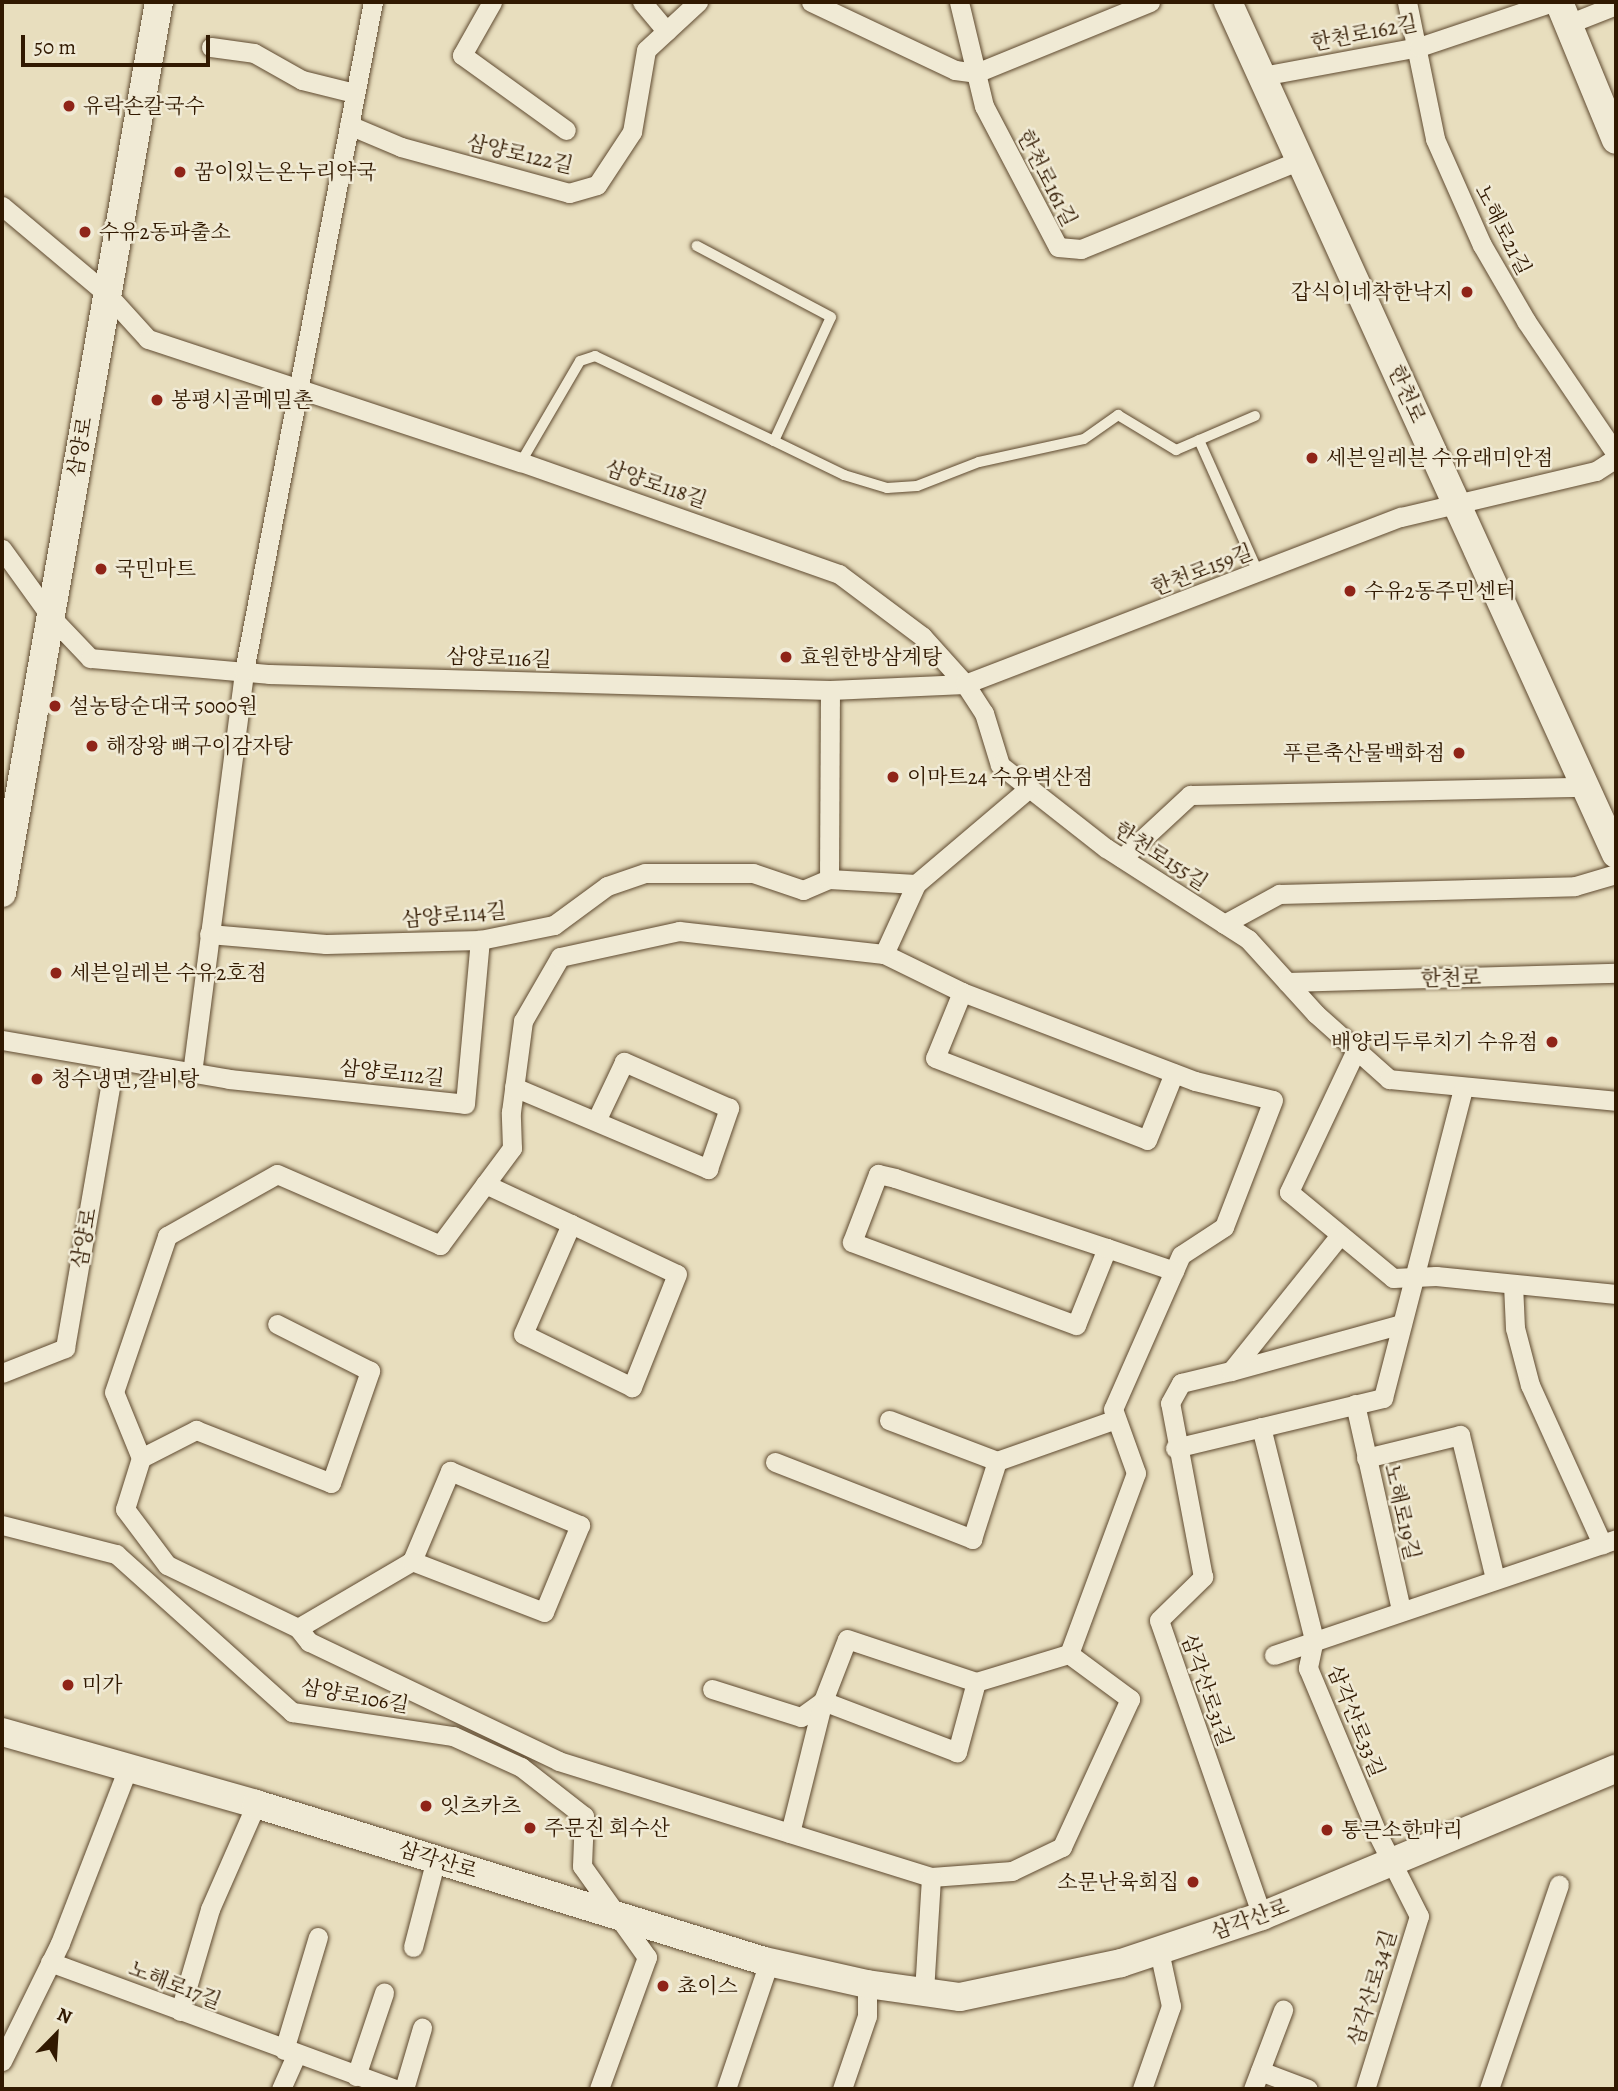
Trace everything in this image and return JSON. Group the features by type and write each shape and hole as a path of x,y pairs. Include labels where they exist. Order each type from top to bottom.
{"street":[{"name":"삼양로","path":"2,893 159,2"},
{"path":"192,1073 244,671 373,2"},
{"path":"492,2 462,55 566,130"},
{"path":"642,2 666,31"},
{"name":"삼양로122길","path":"348,125 401,147 569,192 597,185 632,132 646,50 698,2"},
{"path":"811,2 955,70 976,73 1150,2"},
{"name":"한천로161길","path":"959,2 984,106 1058,247 1081,248 1300,160"},
{"name":"한천로","path":"1228,2 1616,854"},
{"name":"노해로21길","path":"1407,2 1419,47 1435,139 1482,246 1526,321 1616,456"},
{"name":"한천로162길","path":"1262,76 1419,47 1560,9 1616,5"},
{"path":"1560,9 1616,140"},
{"path":"211,47 254,53 302,80 354,93"},
{"name":"삼양로118길","path":"2,206 107,293 148,339 521,461 839,574 922,636 965,684"},
{"name":"한천로159길","path":"965,684 1401,517 1596,471 1616,456"},
{"name":"삼양로116길","path":"2,549 51,617 90,658 244,671 830,690 965,684"},
{"name":"한천로155길","path":"965,684 984,713 1000,765 1122,858 1248,939 1287,982 1389,1079 1616,1101"},
{"path":"830,690 830,879"},
{"path":"1122,858 1190,795 1586,787"},
{"path":"884,954 916,884 1029,788"},
{"name":"삼양로114길","path":"209,934 326,944 480,940 554,925 607,886 645,873 752,873 803,890 830,879 916,884"},
{"path":"1224,924 1279,894 1575,886 1616,874"},
{"path":"679,931 761,944 884,954 962,992 1174,1073 1273,1100 1224,1227 1181,1255 1112,1409 1136,1473 1069,1654 1130,1699 1062,1847 1012,1871 931,1877 559,1761 309,1642 298,1628 167,1565 125,1509 141,1458 114,1392 167,1236 277,1174 440,1245 512,1148 514,1087 523,1021 560,957 679,931"},
{"name":"삼양로112길","path":"2,1040 192,1073 465,1104 480,940"},
{"name":"한천로","path":"1287,982 1616,973"},
{"path":"962,992 935,1058 1147,1140 1174,1073"},
{"path":"1356,1050 1289,1192 1393,1278 1436,1276 1616,1294"},
{"name":"삼양로","path":"2,1373 65,1348 115,1060"},
{"path":"514,1087 708,1169 729,1108 624,1062 596,1121"},
{"path":"1175,1448 1383,1398 1463,1088"},
{"path":"1107,1248 1076,1325 852,1242 878,1174 1107,1248 1174,1271"},
{"path":"485,1184 571,1224 677,1274 632,1387 523,1334 571,1224"},
{"path":"1231,1371 1339,1236"},
{"path":"1274,1655 1314,1639 1609,1542 1530,1385 1515,1328 1513,1284"},
{"path":"141,1458 196,1430 331,1483 370,1371 277,1324"},
{"name":"삼각산로31길","path":"1262,1916 1159,1620 1203,1577 1175,1448 1170,1403 1181,1383 1402,1324"},
{"path":"1355,1405 1366,1458"},
{"path":"889,1420 998,1461 1116,1419"},
{"name":"삼각산로33길","path":"1261,1427 1314,1639 1308,1668 1394,1863"},
{"name":"노해로19길","path":"1401,1610 1366,1458 1460,1435 1495,1579"},
{"path":"775,1462 972,1539 998,1461"},
{"path":"298,1628 412,1561 450,1471 580,1525 544,1612 412,1561"},
{"name":"삼양로106길","path":"2,1525 117,1554 292,1712 453,1735 521,1767 583,1816 582,1866 619,1916"},
{"path":"790,1833 823,1701 847,1639 976,1682 1069,1654"},
{"path":"823,1701 957,1752 976,1682"},
{"path":"712,1689 801,1717 823,1701"},
{"name":"삼각산로","path":"2,1732 257,1804 769,1962 867,1984 924,1992 986,1995 1159,1951 1262,1916 1616,1769"},
{"path":"2,2061 50,1962 128,1768"},
{"path":"180,2011 209,1909 257,1804"},
{"path":"413,1947 436,1859"},
{"name":"삼각산로34길","path":"1364,2089 1419,1916 1394,1863"},
{"path":"924,1992 931,1877"},
{"path":"1489,2089 1559,1885"},
{"path":"599,2089 647,1957 619,1916"},
{"path":"281,2089 318,1937"},
{"path":"1142,2089 1171,2006 1159,1951"},
{"name":"노해로17길","path":"50,1962 290,2053 396,2089"},
{"path":"726,2089 769,1962"},
{"path":"842,2089 867,2016 867,1984"},
{"path":"356,2076 384,1993"},
{"path":"1283,2010 1257,2080 1308,2089"},
{"path":"404,2089 422,2028"}],"lane":[{"path":"697,246 831,317 774,441"},
{"path":"521,461 580,361 595,356 844,475 887,488 917,486 979,462 1084,439 1118,415 1176,450 1255,415"},
{"path":"1199,440 1258,572"}],"place":[{"name":"유락손칼국수","path":"69,106"},
{"name":"꿈이있는온누리약국","path":"180,172"},
{"name":"수유2동파출소","path":"85,232"},
{"name":"갑식이네착한낙지","path":"1467,292"},
{"name":"봉평시골메밀촌","path":"157,400"},
{"name":"세븐일레븐 수유래미안점","path":"1312,458"},
{"name":"국민마트","path":"101,569"},
{"name":"수유2동주민센터","path":"1350,591"},
{"name":"효원한방삼계탕","path":"786,657"},
{"name":"설농탕순대국 5000원","path":"55,706"},
{"name":"해장왕 뼈구이감자탕","path":"92,746"},
{"name":"푸른축산물백화점","path":"1459,753"},
{"name":"이마트24 수유벽산점","path":"893,777"},
{"name":"세븐일레븐 수유2호점","path":"56,973"},
{"name":"배양리두루치기 수유점","path":"1552,1042"},
{"name":"청수냉면,갈비탕","path":"37,1079"},
{"name":"미가","path":"68,1685"},
{"name":"잇츠카츠","path":"426,1806"},
{"name":"주문진 회수산","path":"530,1828"},
{"name":"통큰소한마리","path":"1327,1830"},
{"name":"소문난육회집","path":"1193,1882"},
{"name":"쵸이스","path":"663,1986"}]}
